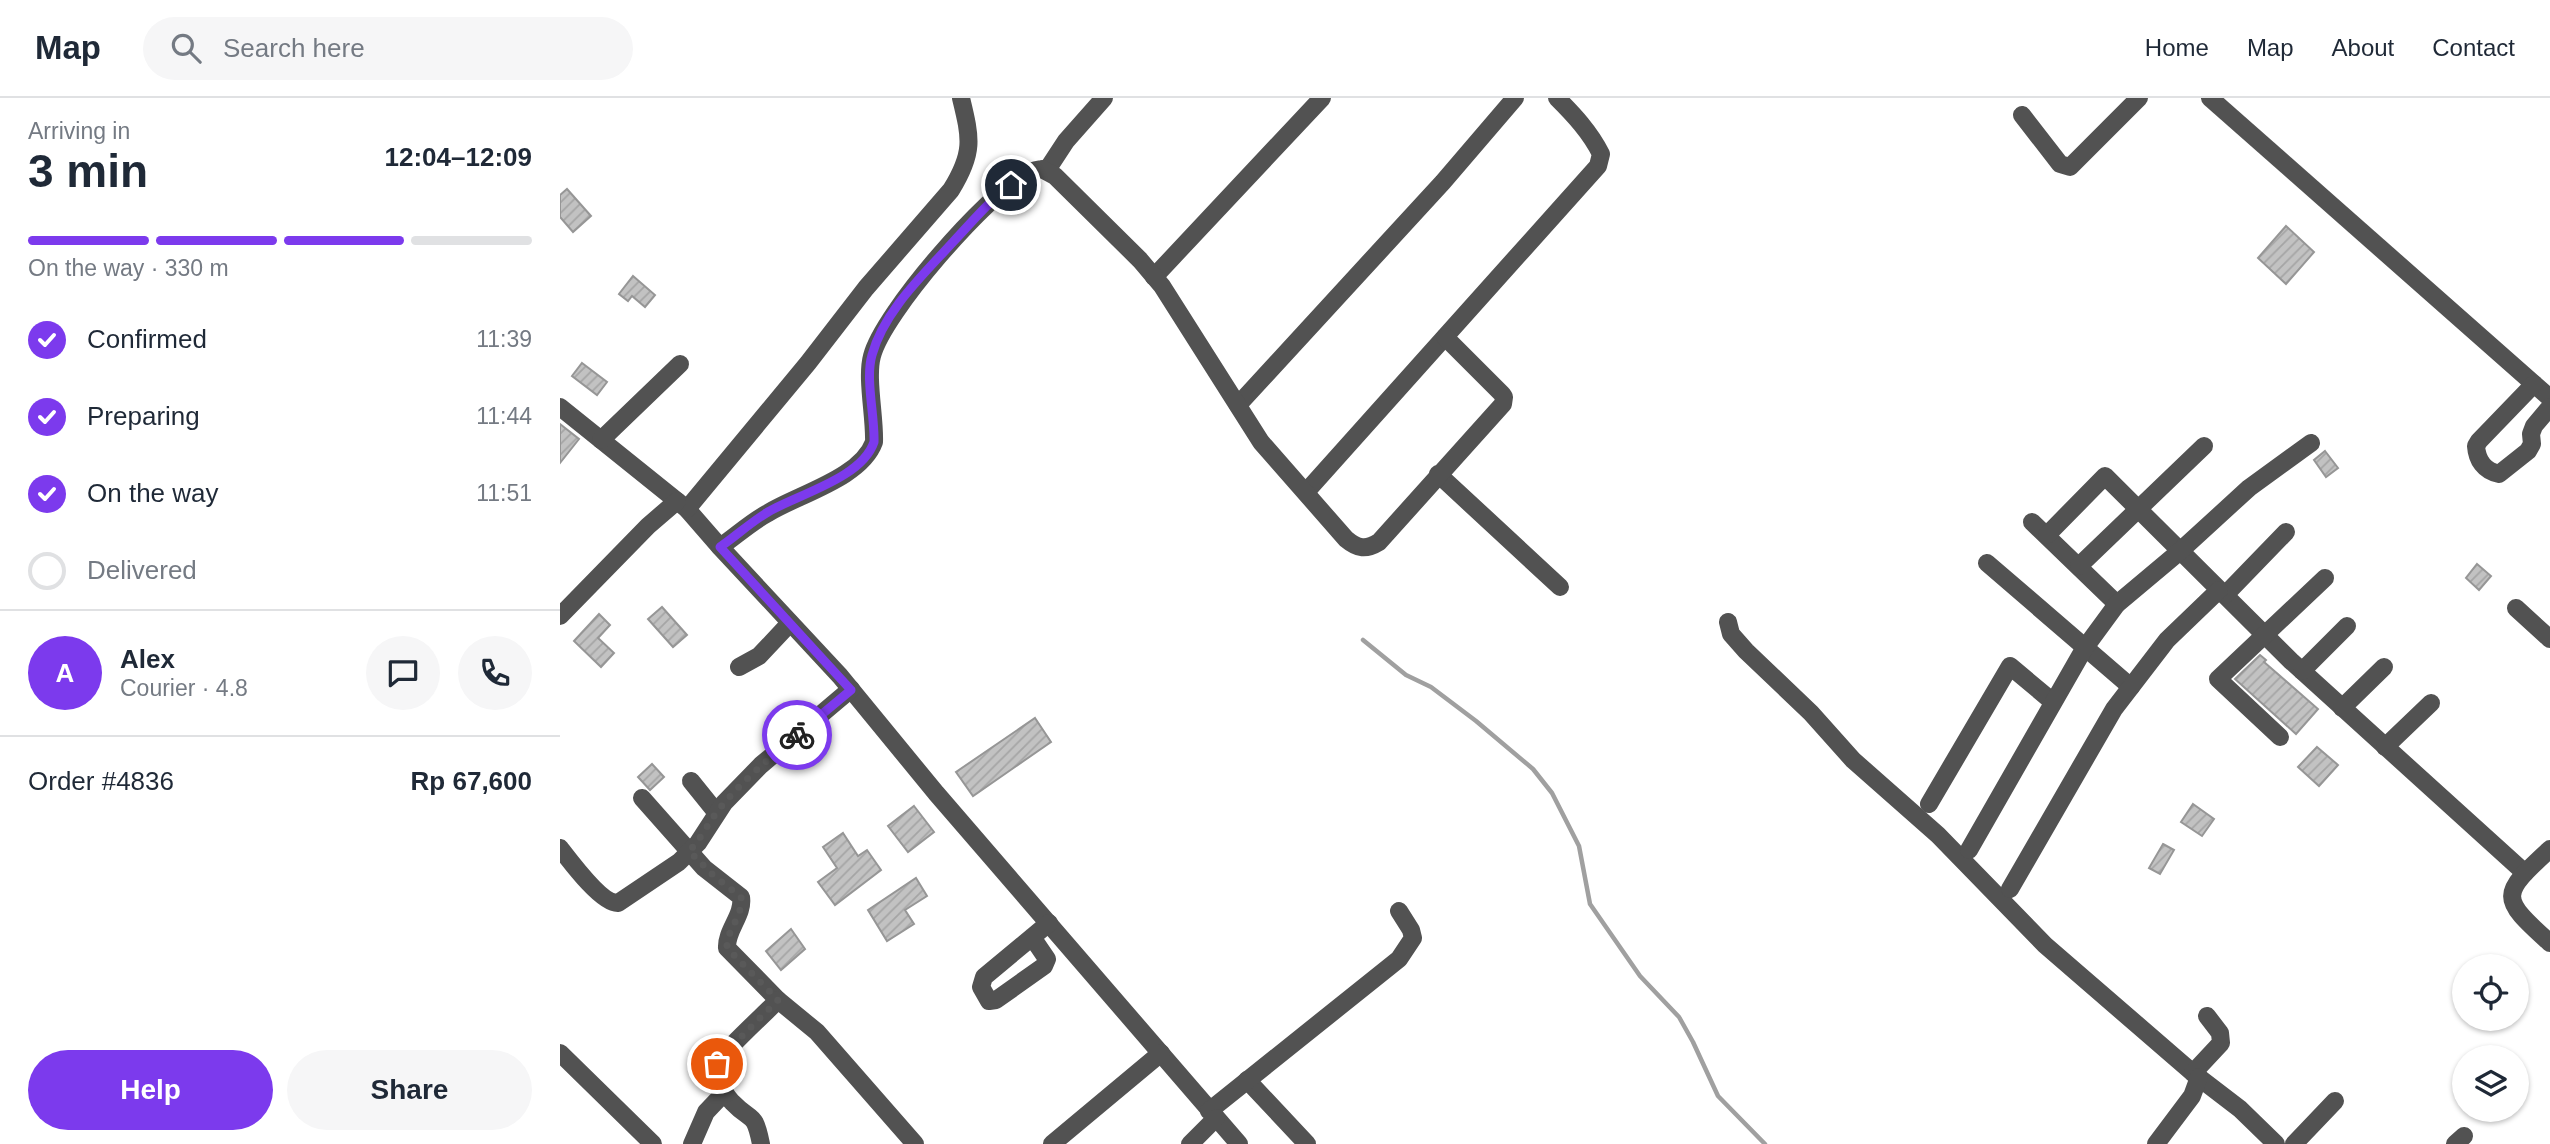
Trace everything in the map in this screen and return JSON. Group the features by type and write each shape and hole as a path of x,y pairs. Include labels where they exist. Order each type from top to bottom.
{"street":[{"path":"560,616 648,526 682,505 808,363 866,288 951,190 962,173 970,146 961,98"},
{"path":"1047,170 1066,141 1104,98"},
{"path":"1154,277 1322,98"},
{"path":"1238,405 1443,182 1515,98"},
{"path":"1306,492 1598,166 1601,154 1596,144 1558,98"},
{"path":"2022,115 2060,164 2070,167 2139,98"},
{"path":"2210,98 2550,398"},
{"path":"720,547 768,513 843,476 869,453 874,442 871,358 891,314 994,197 1027,173 1047,170 1140,260 1154,277 1261,442 1353,545 1364,549 1379,542 1503,404 1504,397 1445,337"},
{"path":"601,440 680,364"},
{"path":"2535,384 2479,441 2476,446 2479,461 2487,469 2499,474 2523,457 2532,444 2534,426 2550,407"},
{"path":"560,407 682,505 851,690 1239,1144"},
{"path":"1969,850 2084,649 2117,604 2249,488 2311,443"},
{"path":"2079,566 2204,446"},
{"path":"1438,474 1560,587"},
{"path":"2047,535 2105,476 2302,671 2525,873"},
{"path":"2032,522 2117,604"},
{"path":"2010,889 2114,709 2167,640 2222,593 2286,532"},
{"path":"1987,563 2131,687"},
{"path":"2280,737 2218,679 2325,578"},
{"path":"2516,608 2550,639"},
{"path":"1728,622 1731,634 1746,651 1811,713 1853,760 1938,835 2045,945 2196,1075 2240,1109 2276,1144"},
{"path":"739,667 759,656 790,623"},
{"path":"2302,671 2347,626"},
{"path":"1929,804 2010,666 2053,702"},
{"path":"2342,708 2384,667"},
{"path":"560,848 577,870 613,904 618,903 679,862 698,843 716,812 761,765 851,690"},
{"path":"2385,747 2431,703"},
{"path":"691,780 716,812"},
{"path":"642,798 689,851 714,876 741,897 742,903 729,933 727,948 778,1000 817,1032 915,1144"},
{"path":"2550,849 2514,886 2512,900 2515,908 2528,923 2550,943"},
{"path":"1190,1144 1213,1114 1247,1080 1399,959 1413,938 1399,911"},
{"path":"1032,937 1049,923"},
{"path":"761,1144 756,1122 731,1102 716,1070 720,1059 778,1000"},
{"path":"2156,1144 2192,1096 2196,1075 2221,1043 2220,1033 2207,1016"},
{"path":"560,1053 653,1144"},
{"path":"1052,1144 1161,1053"},
{"path":"1247,1080 1307,1144"},
{"path":"692,1144 706,1112 725,1092"},
{"path":"2294,1144 2335,1101"}],"building":[{"path":"567,189 591,216 573,232 560,217 560,195"},
{"path":"2286,226 2314,252 2286,284 2258,258"},
{"path":"633,276 655,295 645,307 632,296 628,301 619,294"},
{"path":"582,363 607,382 597,395 572,376"},
{"path":"560,424 579,439 560,463"},
{"path":"2325,451 2338,468 2326,477 2314,460"},
{"path":"2477,564 2491,576 2479,590 2466,578"},
{"path":"662,607 687,635 673,647 648,619"},
{"path":"599,614 610,625 598,638 614,653 601,667 574,641"},
{"path":"2260,655 2266,660 2264,662 2318,709 2296,734 2235,679"},
{"path":"1035,718 1051,742 973,796 956,772"},
{"path":"2317,747 2338,765 2319,786 2298,767"},
{"path":"652,764 664,777 650,790 638,777"},
{"path":"2193,804 2214,819 2202,836 2181,822"},
{"path":"914,806 934,832 908,852 888,826"},
{"path":"843,833 858,856 867,850 881,870 835,905 818,882 837,868 823,847"},
{"path":"2163,844 2174,850 2160,874 2149,868"},
{"path":"916,878 927,896 905,910 914,924 887,941 868,910"},
{"path":"791,929 805,949 781,970 766,951"}],"waterway":[{"path":"1363,640 1406,675 1431,687 1476,721 1533,769 1552,793 1579,846 1590,904 1640,976 1679,1017 1718,1096 1765,1144"}],"way so far":[{"path":"717,1064 778,1000 727,948 729,933 742,903 741,897 714,876 689,851 698,843 724,803 761,765 797,735"}],"route":[{"path":"797,735 851,690 720,547 768,513 843,476 869,453 874,442 875,418 870,377 871,358 880,334 891,314 929,268 994,197 1011,185"}]}
